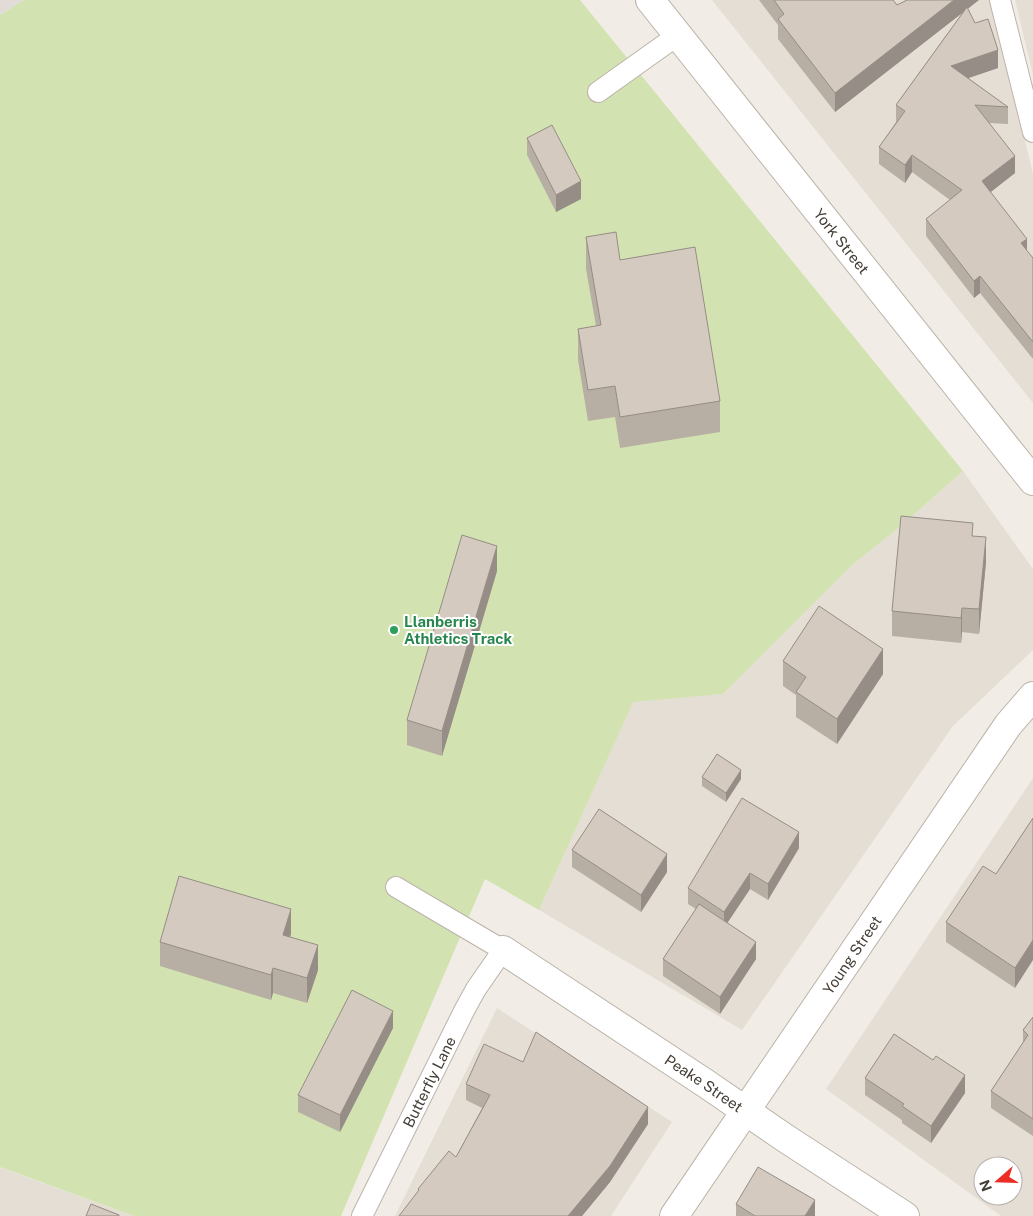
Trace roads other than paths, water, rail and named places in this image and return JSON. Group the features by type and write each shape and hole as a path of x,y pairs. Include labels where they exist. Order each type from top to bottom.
{"street":[{"name":"York Street","path":"650,0 1033,481"},
{"name":"Young Street","path":"674,1216 1008,725 1033,696"},
{"name":"Peake Street","path":"502,950 697,1077 784,1138 905,1216"}],"lane":[{"path":"1000,0 1033,132"},
{"path":"598,92 678,35"},
{"path":"396,887 502,950"},
{"name":"Butterfly Lane","path":"362,1216 465,1009 502,950"}],"place":[{"name":"Llanberris Athletics Track","path":"394,630"}]}
